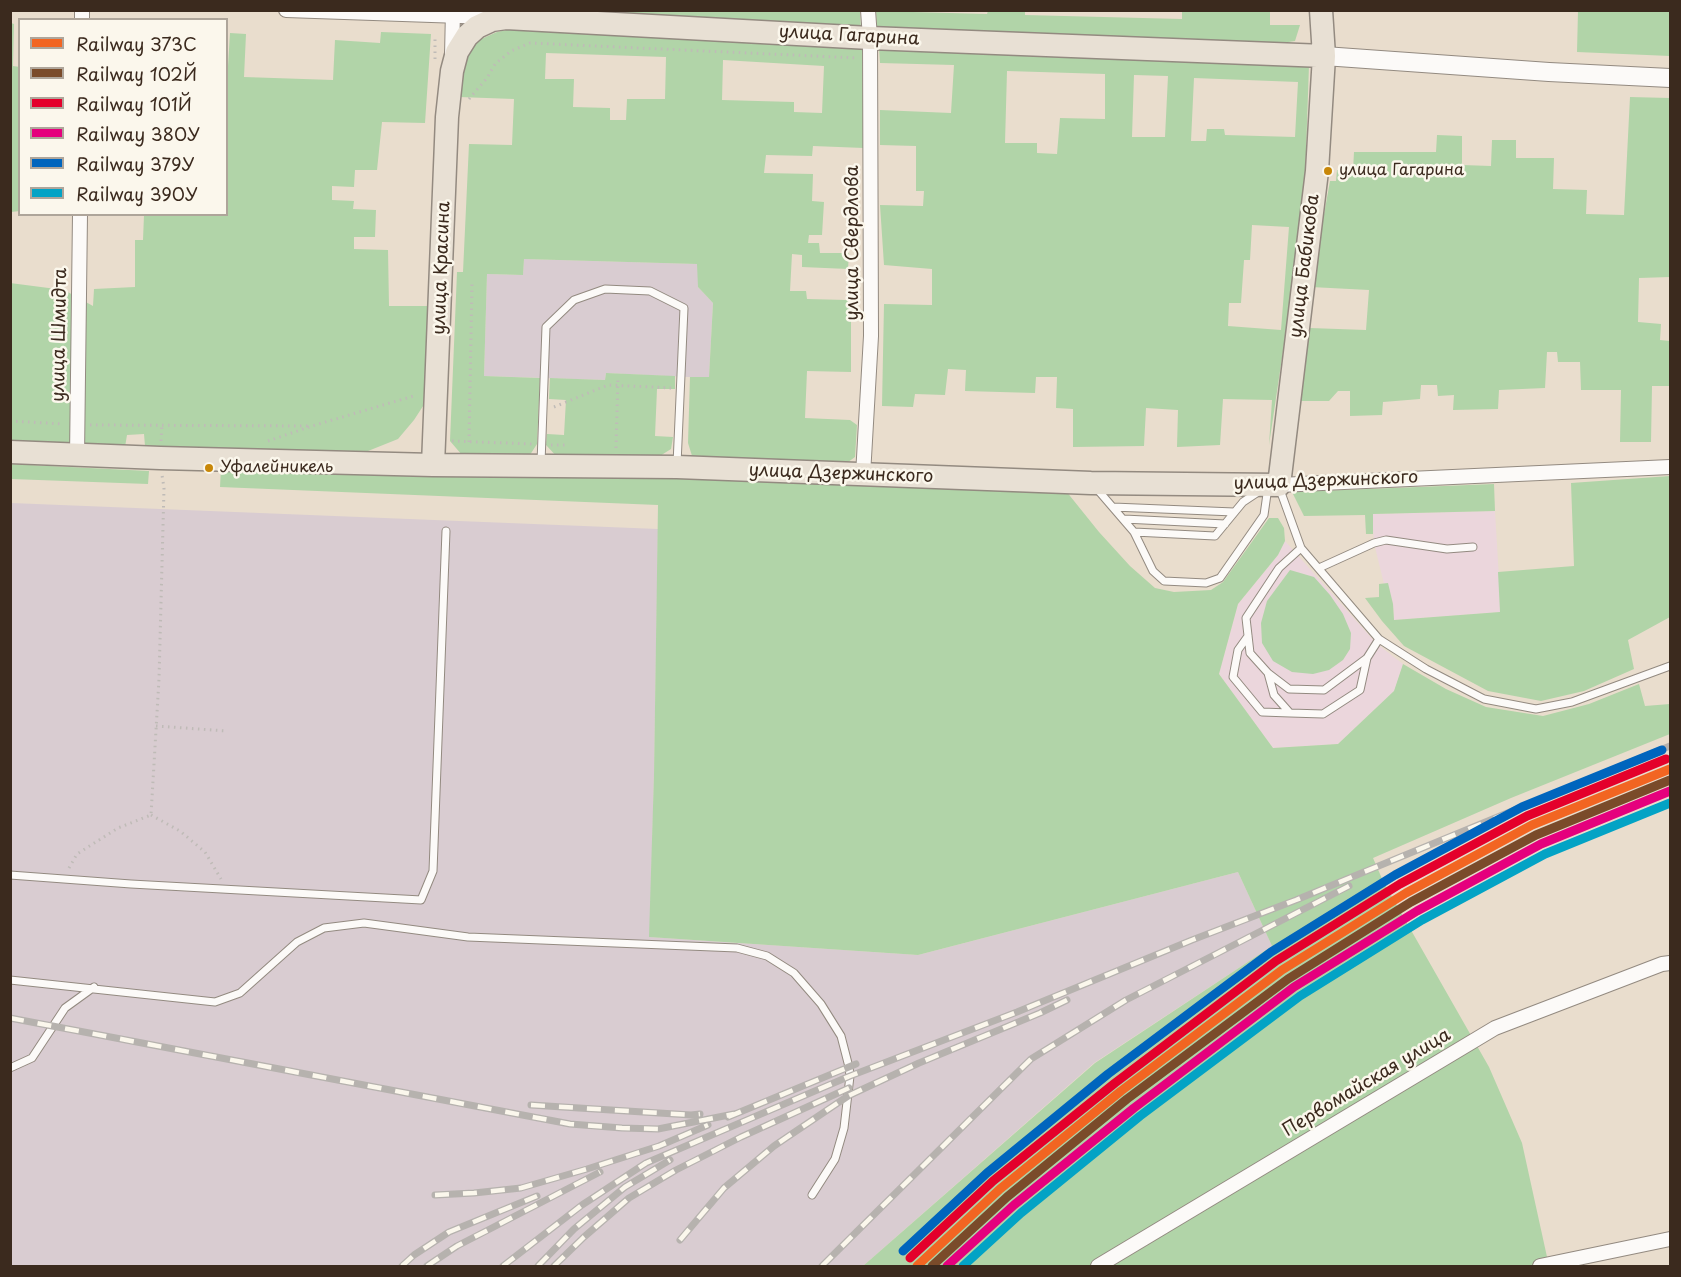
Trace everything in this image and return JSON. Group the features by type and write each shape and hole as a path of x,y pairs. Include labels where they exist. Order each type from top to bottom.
{"main road":[{"name":"улица Бабикова","path":"1273,485 1317,171 1324,56 1321,10"},
{"name":"улица Гагарина","path":"452,71 457,52 467,36 477,27 492,20 506,18 870,48 1324,56"},
{"name":"улица Красина","path":"433,465 447,117 452,71"},
{"name":"улица Дзержинского","path":"10,452 77,456 433,465 541,455 677,467 863,475 1091,483 1273,485"}],"street":[{"path":"286,10 453,14 506,18"},
{"name":"улица Свердлова","path":"863,475 871,336 868,10"},
{"path":"452,71 453,14"},
{"name":"улица Гагарина","path":"1324,56 1671,78"},
{"name":"улица Шмидта","path":"77,456 80,216"},
{"name":"улица Дзержинского","path":"1273,485 1671,467"},
{"name":"Первомайская улица","path":"1098,1266 1494,1028 1662,964 1671,963"},
{"path":"1540,1266 1671,1239"}],"lane":[{"path":"541,455 546,327 574,300 605,289 650,291 684,308 677,467"},
{"path":"1091,483 1134,532 1153,571 1164,581 1206,583 1220,578 1264,515 1273,485"},
{"path":"1134,532 1215,536 1243,502 1273,485"},
{"path":"1273,485 1301,548 1379,639 1426,669 1484,699 1536,709 1572,702 1671,666"},
{"path":"1113,507 1234,512"},
{"path":"1124,519 1225,524"},
{"path":"10,874 421,900 433,871 446,531"},
{"path":"1319,568 1374,543 1386,540 1447,549 1473,547"},
{"path":"1301,548 1279,568 1246,618 1250,653 1268,673 1289,689 1324,690 1367,658"},
{"path":"1248,636 1238,650 1233,677 1262,712 1323,714 1360,690 1367,658 1379,639"},
{"path":"1268,673 1274,694 1290,713"},
{"path":"10,980 94,987 215,1002 240,993 297,942 324,928 364,923 468,937 737,948 767,956 794,973 821,1004 842,1036 849,1067 844,1128 835,1159 812,1195"},
{"path":"10,1068 32,1058 65,1008 94,987"}],"path":[{"path":"447,117 461,110 488,78 495,64 511,51 530,43 870,48"},
{"path":"469,442 472,282"},
{"path":"616,448 618,376"},
{"path":"543,412 608,385 680,388"},
{"path":"267,442 312,426 421,394"},
{"path":"10,421 77,425 312,426"},
{"path":"151,815 164,488 160,458 162,425"},
{"path":"435,441 469,442 541,455 570,446"},
{"path":"156,726 227,731"},
{"path":"151,815 180,831 205,852 226,889"},
{"path":"62,879 77,854 118,828 151,815"}],"shaded area":[{"path":"524,259 698,264 698,287 713,303 709,378 606,373 605,380 484,376 487,274 523,275"},
{"name":"Уфалейникель","path":"11,503 658,529 650,937 918,955 1238,872 1272,946 1094,1063 863,1266 11,1266"},
{"path":"1495,511 1501,612 1394,620 1393,604 1387,583 1384,584 1374,543 1372,514"},
{"path":"1285,541 1376,643 1403,664 1394,691 1338,744 1273,748 1219,674 1238,604 1278,555"}],"green space":[{"path":"1025,10 1025,15 1182,19 1182,11 1270,10 1270,25 1300,25 1295,41 1276,44 877,29 876,11 987,14 988,11"},
{"path":"486,11 860,11 861,29"},
{"path":"1578,11 1670,11 1670,56 1577,52"},
{"path":"11,23 14,24 13,66 18,67 18,211 11,212"},
{"path":"517,28 862,46 864,148 813,146 812,156 766,155 764,173 813,174 812,201 824,202 822,235 809,235 808,243 819,243 820,253 849,253 848,269 802,267 802,255 792,254 790,291 806,291 807,299 847,300 851,307 851,372 807,371 805,418 850,420 857,425 855,457 844,465 693,459 688,443 690,377 709,377 713,303 698,287 697,264 524,259 523,275 487,274 484,376 540,378 537,444 528,458 462,455 450,441 457,272 463,272 469,144 512,145 514,99 459,97 460,71 468,53 479,40 497,32","holes":["546,53 666,57 665,99 627,99 626,120 610,120 610,108 573,107 574,79 545,79","723,60 824,66 822,113 794,112 794,102 722,100"]},
{"path":"381,32 431,34 425,123 382,122 377,170 355,170 354,187 332,186 332,200 354,201 353,209 376,210 375,237 354,237 354,249 388,250 389,306 430,306 427,400 398,439 368,451 145,446 144,434 127,435 125,447 11,442 10,283 64,290 93,306 94,289 135,287 135,240 143,240 144,216 228,216 230,33 246,34 244,77 333,80 335,40 380,43"},
{"path":"879,47 1309,65 1304,210 1269,445 1272,400 1223,399 1220,445 1177,447 1178,410 1146,408 1144,446 1073,447 1073,409 1056,408 1057,377 1036,377 1035,393 965,391 966,370 948,369 945,395 915,394 913,407 882,406 884,304 932,305 932,269 884,265 880,205 923,206 924,191 916,191 916,146 880,145 880,110 951,113 954,65 880,63","holes":["1007,71 1105,74 1105,119 1060,118 1057,154 1037,153 1037,143 1005,143","1134,75 1168,76 1165,137 1132,137","1194,78 1298,82 1295,137 1225,135 1224,129 1207,129 1206,141 1191,141","1252,225 1289,227 1281,330 1228,326 1229,303 1241,303 1244,260 1250,260"]},
{"path":"1630,97 1670,98 1670,277 1639,278 1638,322 1661,324 1660,340 1670,341 1670,386 1652,386 1651,442 1620,442 1621,390 1581,390 1580,362 1558,362 1557,352 1547,352 1545,388 1499,390 1498,409 1453,410 1454,395 1438,396 1437,385 1421,385 1420,399 1383,402 1382,415 1350,416 1350,391 1338,391 1329,401 1298,401 1310,328 1366,330 1369,290 1311,287 1330,181 1336,181 1337,170 1353,170 1354,152 1436,152 1437,135 1462,136 1462,165 1491,166 1492,140 1516,140 1516,158 1554,158 1553,189 1587,190 1586,214 1624,215"},
{"path":"606,373 675,376 675,389 657,389 655,436 673,437 671,449 652,461 559,459 546,445 547,434 564,435 566,400 549,399 550,378 605,380"},
{"path":"10,464 149,471 148,484 11,479"},
{"path":"221,468 676,475 1066,491 1130,566 1155,588 1174,592 1211,590 1223,582 1269,518 1278,518 1284,528 1285,541 1278,555 1238,604 1219,674 1273,748 1338,744 1394,691 1403,664 1446,689 1486,707 1543,716 1589,704 1639,684 1645,706 1670,704 1670,734 1511,798 1373,858 1383,881 1489,1067 1522,1143 1549,1266 863,1266 1095,1063 1272,946 1238,872 918,955 649,937 658,505 220,487"},
{"path":"1670,476 1670,617 1628,640 1634,669 1584,691 1541,701 1488,691 1404,646 1365,598 1379,597 1379,584 1388,583 1394,620 1500,612 1498,572 1574,566 1571,483"},
{"path":"1494,484 1495,511 1373,514 1373,534 1366,534 1365,515 1304,516 1292,492"},
{"path":"1290,570 1314,577 1343,614 1351,633 1350,649 1343,660 1329,670 1313,674 1292,672 1273,661 1262,643 1261,623 1267,601"}],"railway":[{"path":"503,1266 582,1205 646,1163 850,1076 1296,900 1670,746"},
{"path":"822,1266 1031,1059 1126,1000 1349,886"},
{"path":"680,1240 724,1188 774,1146 848,1096 1067,1000"},
{"path":"10,1018 570,1124 658,1129 734,1114"},
{"path":"728,1117 856,1064"},
{"path":"554,1266 629,1198 676,1170 741,1137 849,1088"},
{"path":"531,1105 700,1114"},
{"path":"435,1195 521,1188 659,1146 708,1125"},
{"path":"538,1266 574,1229 625,1187 670,1160"},
{"path":"427,1266 457,1246 600,1172"},
{"path":"402,1266 414,1255 449,1232 537,1196"}],"rail line":[{"name":"379У","path":"903,1251 987,1173 1108,1074 1271,952 1395,875 1522,807 1662,750"},
{"name":"101Й","path":"910,1258 993,1181 1115,1083 1276,961 1400,884 1527,816 1666,759"},
{"name":"373C","path":"917,1266 1000,1189 1121,1091 1282,970 1406,893 1532,825 1670,769"},
{"name":"102Й","path":"932,1266 1007,1197 1127,1099 1288,979 1411,902 1536,835 1670,780"},
{"name":"380У","path":"947,1266 1014,1205 1134,1108 1294,987 1417,911 1541,844 1670,791"},
{"name":"390У","path":"963,1266 1021,1213 1140,1116 1300,996 1422,920 1545,854 1670,803"}],"place":[{"name":"улица Гагарина","path":"1328,171"},
{"name":"Уфалейникель","path":"209,468"}]}
